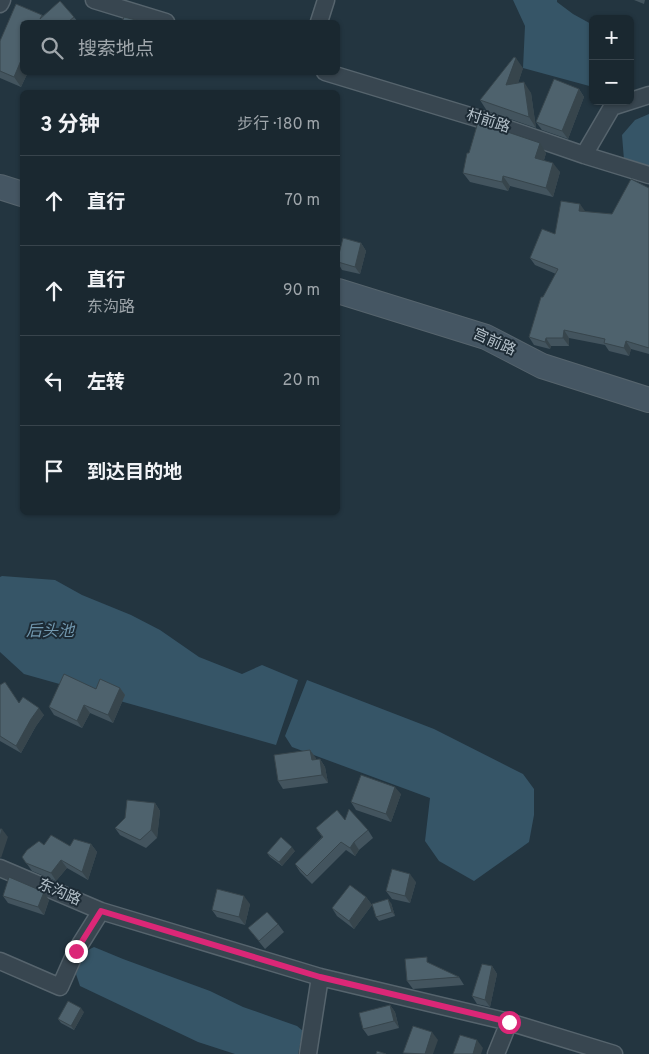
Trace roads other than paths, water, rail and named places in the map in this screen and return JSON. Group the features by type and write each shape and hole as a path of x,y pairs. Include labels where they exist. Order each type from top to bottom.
{"street":[{"path":"0,4 2,0"},
{"path":"94,0 159,20"},
{"path":"320,20 326,0"},
{"name":"村前路","path":"335,75 480,119 649,175"},
{"path":"584,155 612,107 649,95"},
{"path":"0,187 20,193"},
{"name":"宫前路","path":"340,292 486,337 542,366 649,400"},
{"name":"东沟路","path":"0,868 101,911 320,977 509,1022 614,1054"},
{"path":"0,961 60,987 76,951 101,911"},
{"path":"308,1054 320,977"},
{"path":"496,1054 509,1022"}],"water":[{"path":"513,0 557,0 557,2 573,14 589,23 589,86 523,68 525,26"},
{"path":"649,114 649,167 624,160 622,135 635,120"},
{"name":"后头池","path":"0,577 55,580 82,595 131,615 160,630 199,657 242,674 262,665 298,680 276,745 24,674 0,652"},
{"path":"307,680 434,729 523,774 534,789 534,815 529,842 474,881 439,861 425,841 430,798 292,747 285,736"},
{"path":"94,947 210,991 243,1007 297,1026 303,1031 298,1054 235,1054 198,1042 80,986 76,974 84,952"}]}
